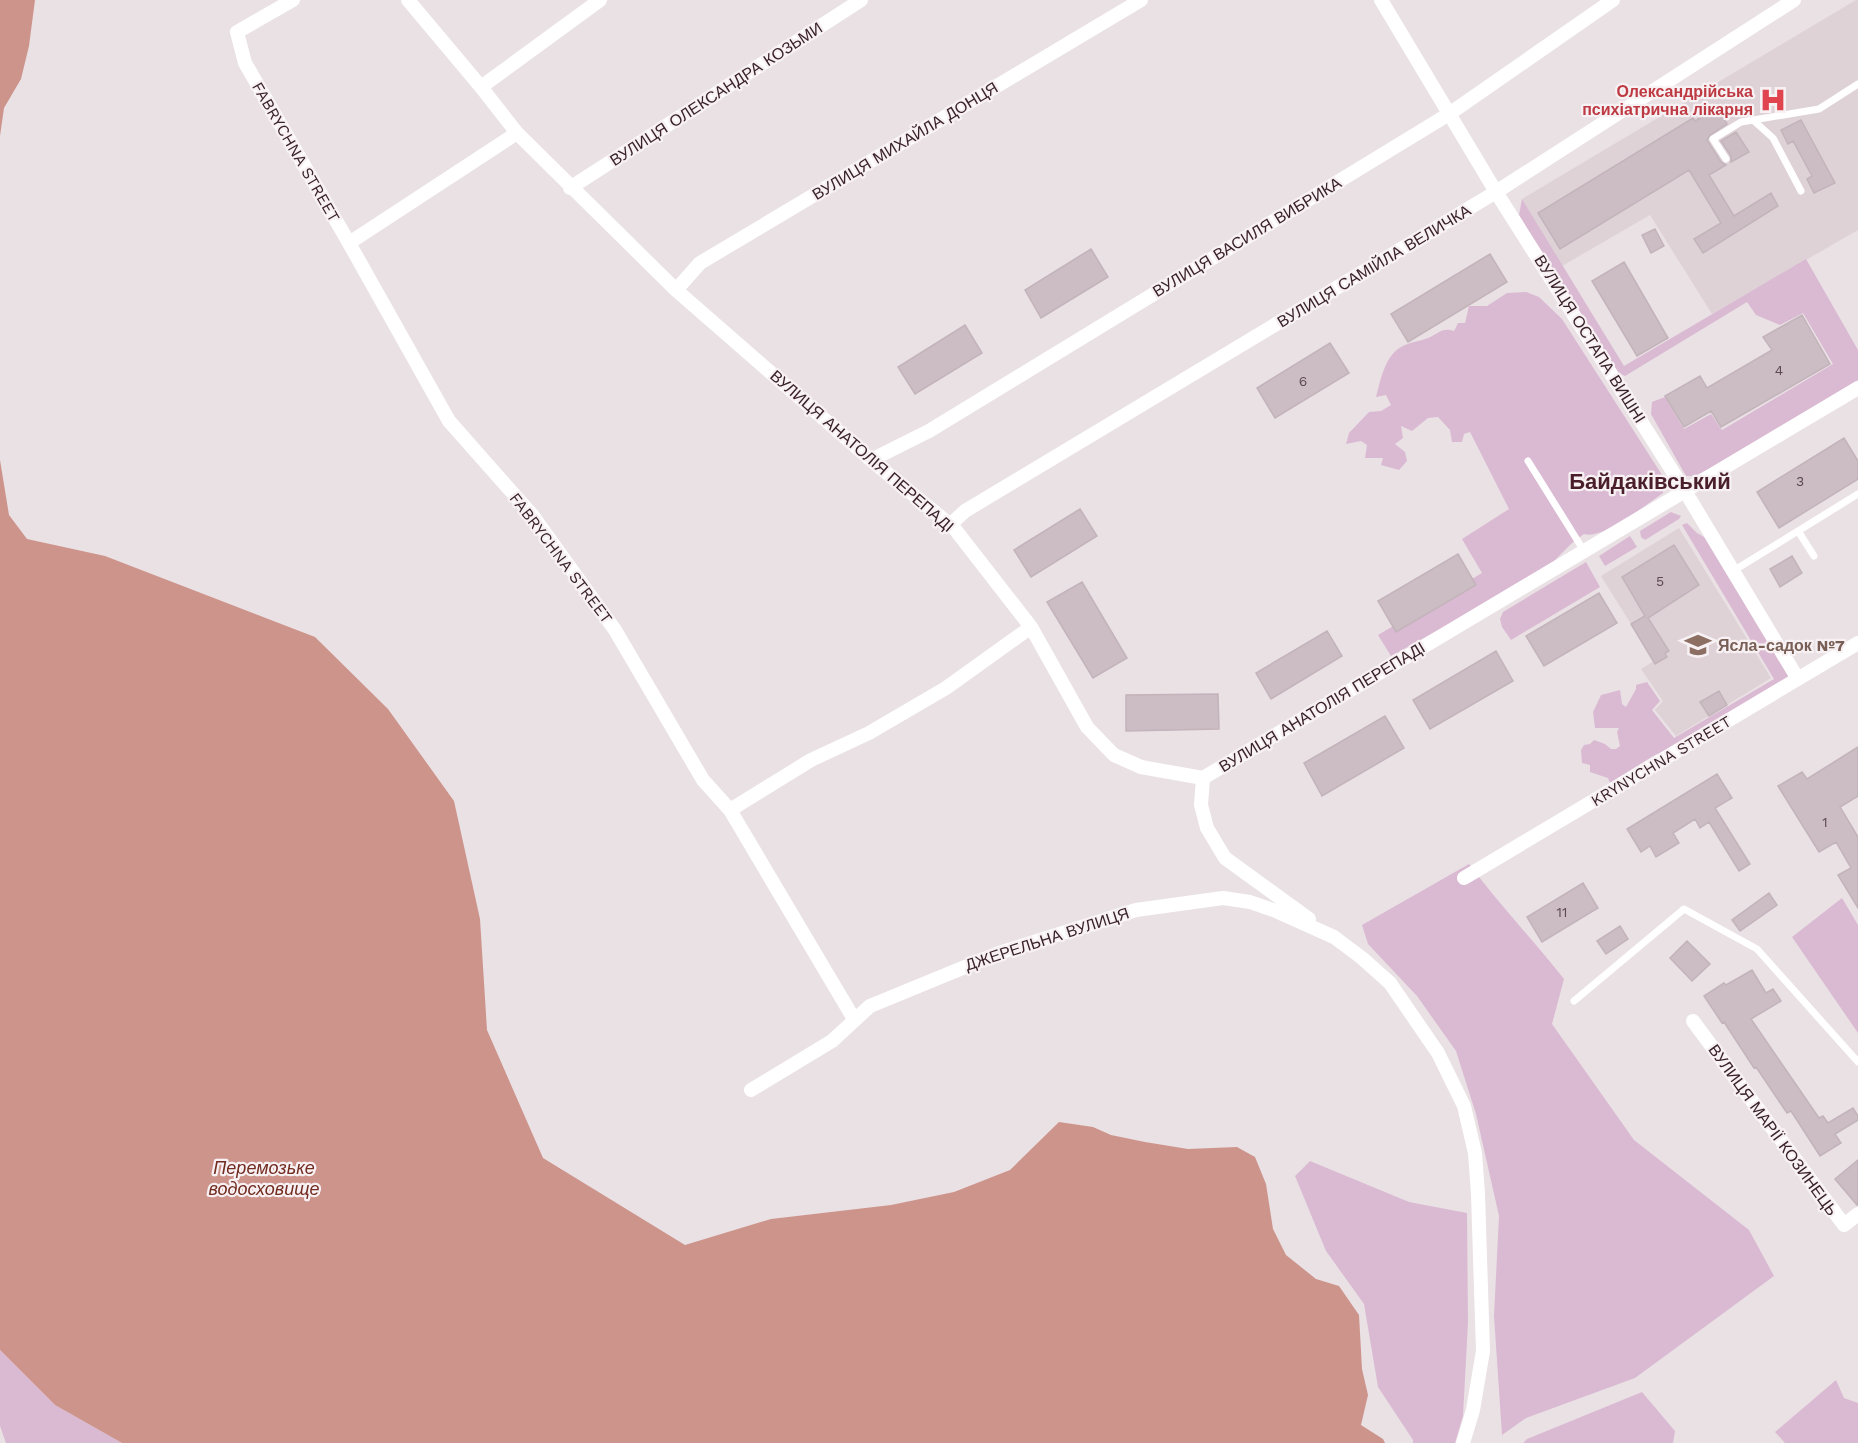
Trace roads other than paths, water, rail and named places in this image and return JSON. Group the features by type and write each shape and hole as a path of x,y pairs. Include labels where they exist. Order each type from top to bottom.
{"street":[{"name":"FABRYCHNA STREET","path":"293,0 237,32 245,63 350,243 449,421 533,516 615,630 703,780 730,810 854,1019"},
{"name":"ВУЛИЦЯ АНАТОЛІЯ ПЕРЕПАДІ","path":"408,0 517,133 570,188 676,290 871,460 950,525 1031,627 1087,728 1114,755 1141,767 1203,778 1858,388"},
{"path":"481,87 600,0"},
{"name":"ВУЛИЦЯ ОЛЕКСАНДРА КОЗЬМИ","path":"570,188 861,0"},
{"name":"ВУЛИЦЯ МИХАЙЛА ДОНЦЯ","path":"676,290 700,263 1141,0"},
{"name":"ВУЛИЦЯ ОСТАПА ВИШНІ","path":"1381,0 1496,192 1685,490 1798,679"},
{"name":"ВУЛИЦЯ ВАСИЛЯ ВИБРИКА","path":"871,460 929,431 1449,114 1613,0"},
{"name":"ВУЛИЦЯ САМІЙЛА ВЕЛИЧКА","path":"950,525 965,511 1496,192 1794,0"},
{"path":"350,243 517,133"},
{"path":"730,810 812,760 869,733 946,688 1031,627"},
{"name":"KRYNYCHNA STREET","path":"1464,878 1858,643"},
{"path":"1203,778 1201,805 1207,828 1225,858 1334,937"},
{"name":"ДЖЕРЕЛЬНА ВУЛИЦЯ","path":"751,1090 832,1041 870,1006 980,960 1136,910 1223,898 1250,902 1276,911 1334,937 1390,982 1438,1053 1464,1106 1475,1153 1482,1351 1473,1410 1463,1443"},
{"name":"ВУЛИЦЯ МАРІЇ КОЗИНЕЦЬ","path":"1693,1020 1844,1225 1858,1214"}],"lane":[{"path":"1726,159 1713,139 1741,122 1819,109 1858,84"},
{"path":"1753,120 1773,138 1801,190"},
{"path":"1528,461 1584,551"},
{"path":"1733,571 1858,494"},
{"path":"1798,531 1814,556"},
{"path":"1574,1001 1684,909 1757,949 1858,1062"}],"water":[{"path":"0,0 35,0 29,46 21,79 4,108 0,136"},
{"name":"Перемозьке водосховище","path":"0,460 9,515 27,539 105,556 315,637 388,709 454,801 480,919 487,1030 543,1158 685,1245 771,1219 891,1205 954,1192 1010,1170 1059,1122 1093,1127 1111,1135 1188,1149 1237,1147 1255,1157 1266,1184 1273,1229 1286,1255 1316,1279 1339,1286 1359,1315 1362,1369 1368,1395 1361,1425 1383,1439 1385,1443 122,1443 55,1405 0,1350"}],"place":[{"name":"Олександрійська психіатрична лікарня","path":"1773,100"},
{"name":"Ясла-садок №7","path":"1698,645"}],"district":[{"name":"Байдаківський","path":"1650,481"}]}
